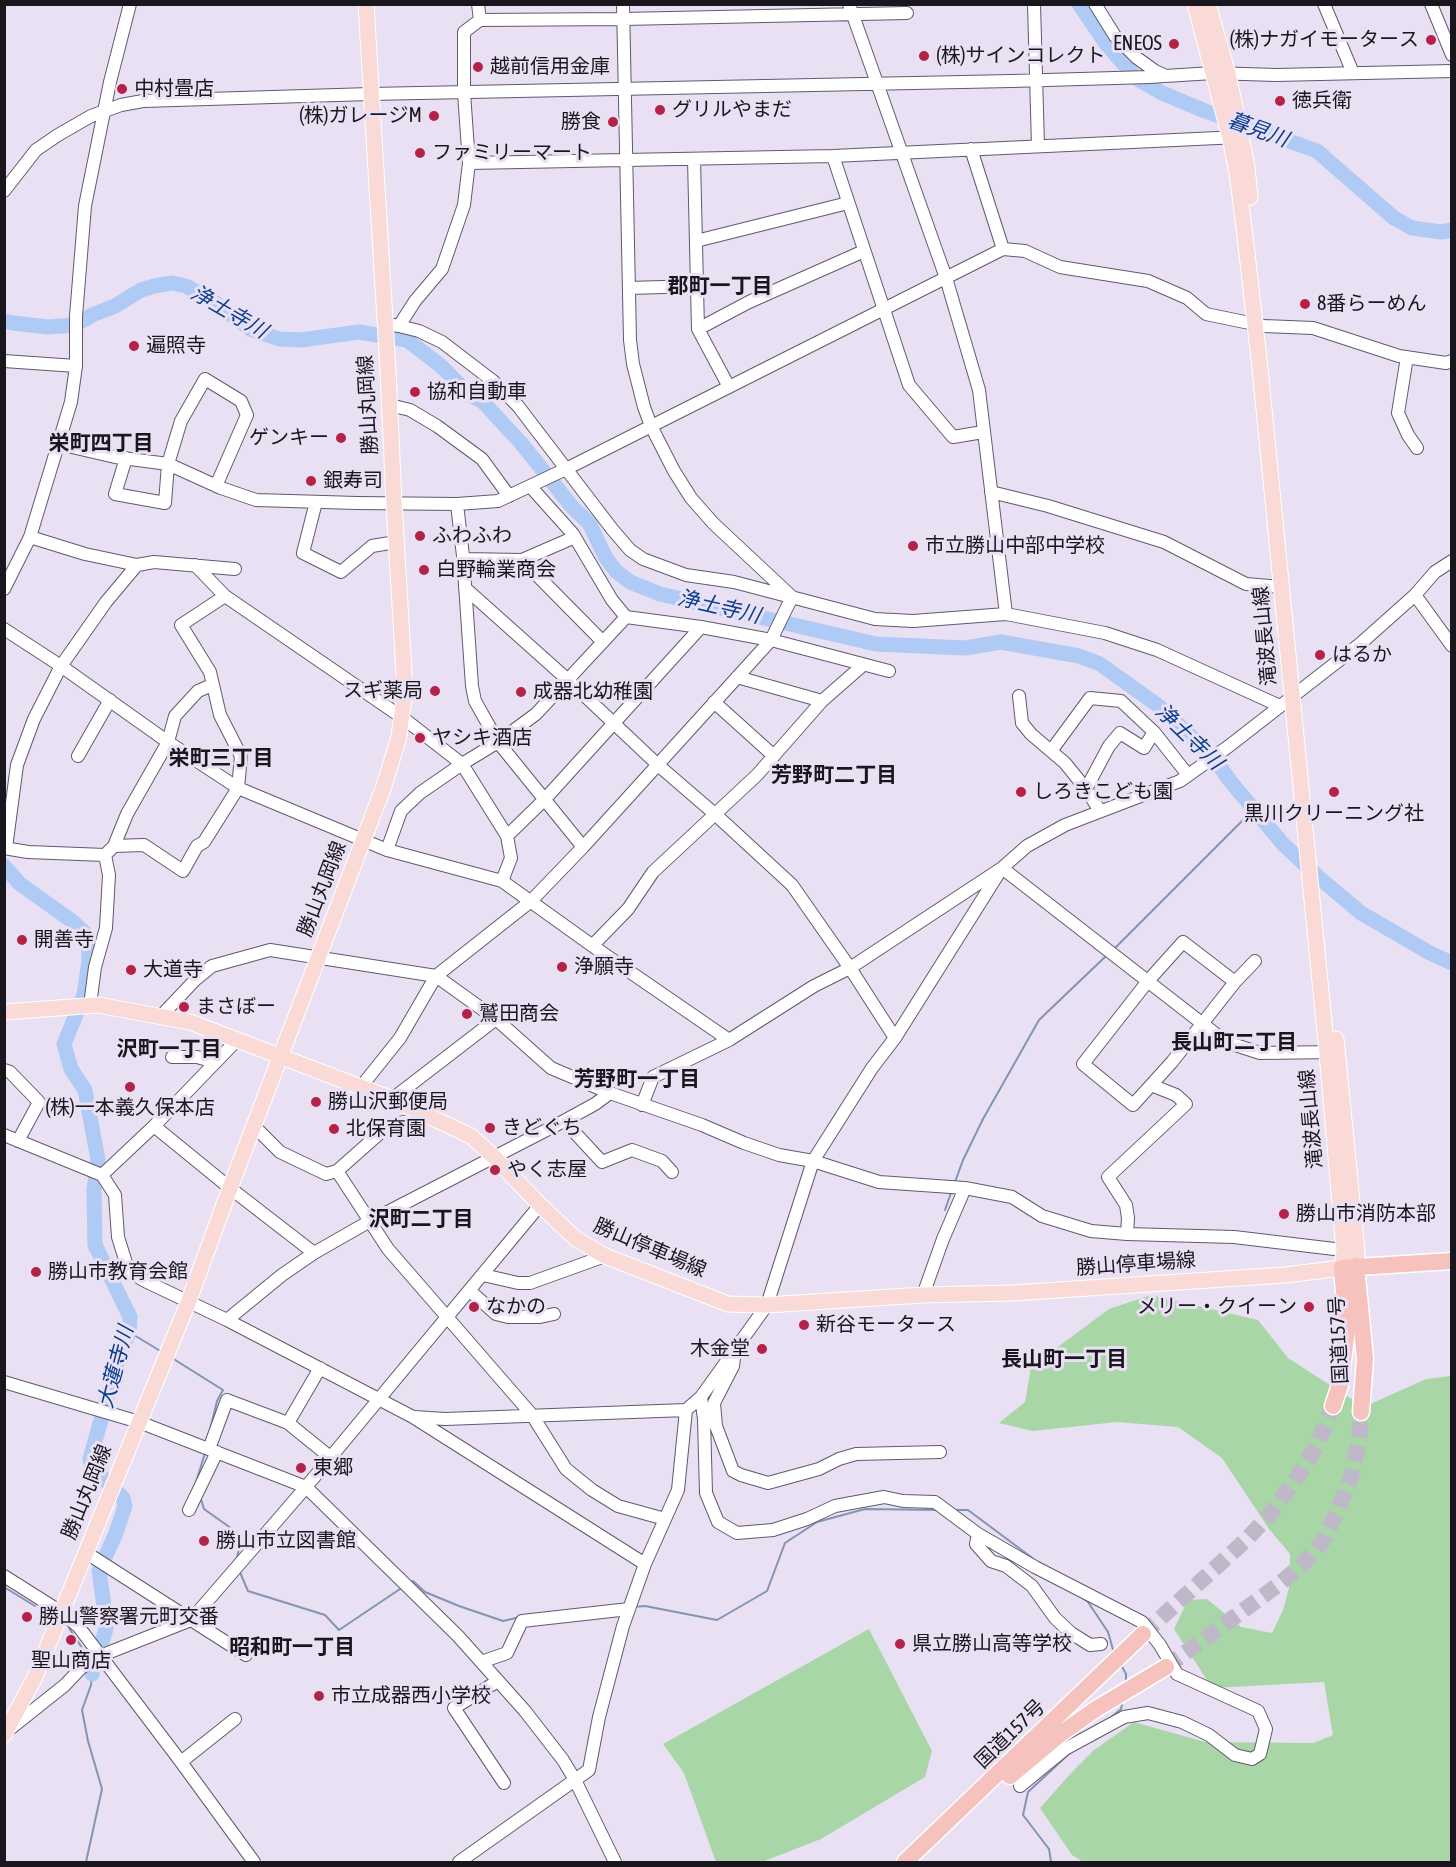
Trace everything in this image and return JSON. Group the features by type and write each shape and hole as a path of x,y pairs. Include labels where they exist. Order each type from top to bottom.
{"highway":[{"path":"1350,1259 1452,1261"},
{"name":"国道157号","path":"1333,1406 1340,1385 1347,1328 1350,1259"},
{"name":"国道157号","path":"1350,1259 1365,1359 1361,1412"},
{"name":"国道157号","path":"905,1863 1143,1635"},
{"name":"国道157号","path":"919,1863 1006,1780 1059,1735 1096,1709 1166,1667"}],"main road":[{"name":"勝山丸岡線","path":"5,1733 35,1677 188,1303 280,1055 363,841 392,761 403,718 405,690 388,370 392,325 370,94 366,4"},
{"name":"滝波長山線","path":"1194,4 1221,73"},
{"name":"滝波長山線","path":"1208,4 1234,136 1247,167 1290,698 1309,827 1350,1259"},
{"name":"滝波長山線","path":"1260,326 1275,423 1290,698"},
{"name":"勝山停車場線","path":"4,1012 98,1005 190,1022 392,1099 471,1136 494,1156 576,1239 604,1256 728,1304 767,1305 923,1295 1013,1293 1285,1275 1350,1259"}],"street":[{"path":"4,589 30,537 71,402 76,362 76,316 85,206 104,111 130,4"},
{"path":"478,4 480,20"},
{"path":"623,4 630,340 633,364 644,407 674,471 691,498 713,523 792,597"},
{"path":"1034,4 1038,146"},
{"path":"1095,4 1115,36 1137,58 1155,71 1167,76"},
{"path":"1324,4 1353,73"},
{"path":"1431,4 1452,55"},
{"path":"850,9 946,278 979,390 1006,614"},
{"path":"392,325 442,269 464,205 470,163 464,93 464,32 480,20 623,19 850,9 907,13"},
{"path":"4,191 36,150 74,124 121,105 143,101 1037,80 1221,73 1452,70"},
{"path":"470,163 833,156 1234,136"},
{"path":"971,149 1003,249"},
{"path":"833,156 909,385 953,437 983,432"},
{"path":"694,159 698,328 729,387"},
{"path":"696,241 848,202"},
{"path":"59,444 168,464 216,486 256,500 457,504 498,501 1003,249 1025,251 1060,267 1148,281 1187,298 1206,314 1260,326 1313,328 1399,357 1446,363 1452,361"},
{"path":"698,328 749,302 864,251"},
{"path":"629,288 697,286"},
{"path":"392,325 419,331 442,342 493,381 518,406 612,529 630,550 643,559 686,575 734,582 875,619 913,621 1006,614 1105,633 1290,698"},
{"path":"1407,357 1398,413 1417,448"},
{"path":"4,361 76,362"},
{"path":"126,458 115,494 165,503 168,464 181,421 205,379 241,401 247,415 216,486"},
{"path":"390,405 410,410 437,426 482,459 509,496"},
{"path":"533,485 575,537 612,600 626,617 772,637 889,671"},
{"path":"991,492 1048,506 1164,542 1246,584 1281,587"},
{"path":"316,502 303,553 341,572 372,546 396,542"},
{"path":"457,504 464,559 472,686 475,701 498,742 583,847"},
{"path":"30,537 85,554 137,566 154,562 235,569"},
{"path":"464,559 522,560 575,537"},
{"path":"522,560 603,642"},
{"path":"642,1105 653,1077 729,1040 807,990 850,968 1002,868 1027,846 1065,825 1188,776 1360,644 1415,595 1435,572 1452,561"},
{"path":"137,566 106,602 61,666 34,719 17,765 5,848 28,852 110,851 144,845 183,871 197,846 204,842 238,788 241,756 220,715 210,672 181,625 225,596"},
{"path":"195,566 225,596 403,718 462,764 507,836 511,858 502,881"},
{"path":"465,588 792,885 896,1038"},
{"path":"1415,595 1452,646"},
{"path":"360,1088 400,1038 436,976 531,901 583,847 772,637 792,597"},
{"path":"387,850 401,812 420,793 536,714 626,617"},
{"path":"507,836 545,800 701,627"},
{"path":"4,629 238,788 387,850 502,881 729,1040"},
{"path":"593,945 627,909 653,872 757,775 822,701 863,665"},
{"path":"737,677 822,701"},
{"path":"90,1005 95,967 106,928 110,851 127,814 168,742 175,716 198,691 212,685"},
{"path":"1019,696 1022,723 1031,735 1065,763 1100,811"},
{"path":"1051,751 1090,699 1121,701 1154,732 1188,776"},
{"path":"78,756 110,700"},
{"path":"714,702 774,756"},
{"path":"1086,789 1109,746 1120,733 1144,748 1154,732"},
{"path":"1002,868 1226,1042 1260,1053 1332,1052"},
{"path":"413,1417 445,1419 686,1410 701,1397 767,1305 813,1161 872,1068 896,1038 1002,868"},
{"path":"1235,982 1182,942 1148,981 1083,1064 1133,1105 1255,961"},
{"path":"160,1016 212,966 270,950 436,976 496,1019 551,1068 610,1093 779,1155 813,1161 879,1182 965,1188 1012,1197 1042,1216 1091,1231 1234,1237 1350,1259"},
{"path":"392,1099 496,1019"},
{"path":"102,1175 154,1126 238,1039"},
{"path":"172,1057 197,1058 215,1062"},
{"path":"4,1070 10,1072 39,1102 18,1141"},
{"path":"1127,1234 1126,1205 1108,1177 1186,1104 1176,1095 1151,1085"},
{"path":"227,1320 282,1275 314,1253 370,1221 564,1121 610,1093"},
{"path":"254,1126 280,1152 326,1174 337,1171 389,1125 429,1117"},
{"path":"564,1121 602,1162 632,1150 662,1161 672,1172"},
{"path":"154,1126 314,1253"},
{"path":"4,1136 102,1175 115,1196 118,1237 126,1266 135,1275 413,1417 645,1564"},
{"path":"337,1171 388,1249 531,1415 566,1469 592,1490 618,1506 665,1519"},
{"path":"923,1295 965,1188"},
{"path":"5,1733 65,1685 81,1668 100,1656 191,1620 306,1487 540,1205"},
{"path":"483,1275 518,1284 530,1283 604,1256"},
{"path":"470,1291 496,1314 508,1317 540,1317 554,1314"},
{"path":"735,1352 733,1366 714,1402 716,1426 733,1471 741,1475 768,1483 819,1469 856,1454 940,1452"},
{"path":"288,1423 320,1368"},
{"path":"4,1382 139,1422 306,1487 458,1636 525,1712 575,1779 615,1863"},
{"path":"701,1397 704,1419 706,1493 718,1522 737,1533 772,1530 807,1519 835,1506 884,1497 903,1501 934,1502 978,1534 1035,1567 1142,1622 1160,1645 1177,1674 1258,1711 1266,1729 1260,1754 1252,1759 1235,1755 1209,1736 1182,1722 1149,1713 1124,1717 1065,1749 1020,1786"},
{"path":"189,1510 213,1451 227,1400 288,1423 330,1457"},
{"path":"459,1863 589,1770 610,1671 629,1609 645,1564 678,1490 686,1410"},
{"path":"978,1534 976,1544 991,1561 1006,1566 1032,1586 1055,1618 1071,1633 1090,1645 1101,1644"},
{"path":"85,1552 246,1655"},
{"path":"4,1576 61,1612 78,1626 254,1863"},
{"path":"481,1662 507,1653 522,1621 629,1609"},
{"path":"498,1682 454,1708 504,1783"},
{"path":"181,1762 235,1719"}],"green space":[{"path":"1151,1295 1258,1320 1288,1358 1364,1407 1426,1379 1451,1376 1451,1862 1083,1862 1072,1855 1040,1808 1094,1750 1134,1722 1205,1742 1314,1743 1333,1735 1324,1682 1212,1688 1174,1629 1188,1600 1207,1599 1241,1627 1272,1633 1283,1610 1289,1588 1290,1554 1269,1529 1222,1458 1178,1427 1117,1422 1033,1431 999,1423 1025,1402 1031,1367 1109,1309"},
{"path":"869,1629 932,1751 925,1777 821,1839 762,1862 716,1862 684,1773 663,1744"}],"waterway":[{"name":"暮見川","path":"1079,4 1107,45 1136,78 1162,93 1205,111 1317,151 1394,218 1412,228 1441,232 1452,230"},
{"name":"浄土寺川","path":"4,321 48,327 75,325 115,306 141,290 172,283 186,286 213,301 250,329 279,339 301,340 359,332 407,340 441,366 470,395 483,402 521,443 573,508 589,523 606,558 616,571 630,582 660,594 876,644 965,648 1001,642 1079,656 1100,664 1160,707 1215,759 1230,781 1283,844 1317,876 1361,913 1430,953 1452,963"},
{"path":"1113,950 1253,810"},
{"name":"大蓮寺川","path":"4,866 20,884 72,921 88,936 89,961 84,995 64,1044 71,1069 85,1090 98,1160 94,1190 95,1245 130,1317 129,1332 118,1359 90,1459 92,1467 123,1498 125,1506 99,1571 106,1629 95,1653 92,1674"},
{"path":"955,1182 983,1119 1039,1020 1106,956"},
{"path":"945,1210 952,1190"},
{"path":"129,1332 162,1352"},
{"path":"172,1358 223,1390 217,1401 210,1430"},
{"path":"196,1482 205,1453"},
{"path":"200,1496 204,1509 242,1536 236,1562"},
{"path":"633,1607 645,1606 717,1620 767,1591 785,1543 817,1522 865,1509 938,1510"},
{"path":"955,1510 968,1510 1035,1560"},
{"path":"239,1570 248,1591 325,1615 339,1630 403,1587"},
{"path":"410,1583 413,1581 425,1592 503,1621 520,1617"},
{"path":"4,1587 35,1606"},
{"path":"1081,1597 1088,1602 1108,1632 1114,1653"},
{"path":"69,1628 87,1659"},
{"path":"1120,1663 1126,1674 1126,1683"},
{"name":"大蓮寺川","path":"86,1862 102,1789 82,1710 91,1685 90,1668"},
{"path":"1109,1719 1121,1709 1123,1700"},
{"path":"1051,1862 1049,1849 1023,1815 1028,1792 1071,1752"}],"tunnel":[{"path":"1143,1634 1247,1539 1269,1515 1294,1482 1316,1447 1333,1406"},
{"path":"1166,1667 1278,1585 1303,1564 1323,1541 1351,1477 1359,1440 1361,1412"}],"place":[{"name":"(株)ナガイモータース","path":"1431,40"},
{"name":"ENEOS","path":"1174,44"},
{"name":"(株)サインコレクト","path":"924,56"},
{"name":"越前信用金庫","path":"478,67"},
{"name":"中村畳店","path":"122,89"},
{"name":"徳兵衛","path":"1280,101"},
{"name":"グリルやまだ","path":"660,110"},
{"name":"(株)ガレージM","path":"434,116"},
{"name":"勝食","path":"613,122"},
{"name":"ファミリーマート","path":"420,153"},
{"name":"8番らーめん","path":"1305,304"},
{"name":"遍照寺","path":"134,346"},
{"name":"協和自動車","path":"415,392"},
{"name":"ゲンキー","path":"341,438"},
{"name":"銀寿司","path":"311,481"},
{"name":"ふわふわ","path":"420,536"},
{"name":"市立勝山中部中学校","path":"913,546"},
{"name":"白野輪業商会","path":"424,570"},
{"name":"はるか","path":"1320,655"},
{"name":"スギ薬局","path":"435,691"},
{"name":"成器北幼稚園","path":"521,692"},
{"name":"ヤシキ酒店","path":"420,738"},
{"name":"しろきこども園","path":"1021,792"},
{"name":"黒川クリーニング社","path":"1334,792"},
{"name":"開善寺","path":"22,940"},
{"name":"浄願寺","path":"562,967"},
{"name":"大道寺","path":"131,970"},
{"name":"まさぼー","path":"184,1007"},
{"name":"鷲田商会","path":"467,1014"},
{"name":"(株)一本義久保本店","path":"130,1087"},
{"name":"勝山沢郵便局","path":"316,1102"},
{"name":"きどぐち","path":"490,1128"},
{"name":"北保育園","path":"334,1129"},
{"name":"やく志屋","path":"495,1170"},
{"name":"勝山市消防本部","path":"1284,1214"},
{"name":"勝山市教育会館","path":"36,1272"},
{"name":"なかの","path":"474,1307"},
{"name":"メリー・クイーン","path":"1309,1307"},
{"name":"新谷モータース","path":"804,1325"},
{"name":"木金堂","path":"762,1349"},
{"name":"東郷","path":"301,1468"},
{"name":"勝山市立図書館","path":"204,1541"},
{"name":"勝山警察署元町交番","path":"27,1617"},
{"name":"聖山商店","path":"71,1640"},
{"name":"県立勝山高等学校","path":"900,1644"},
{"name":"市立成器西小学校","path":"319,1696"}],"district":[{"name":"郡町一丁目","path":"720,286"},
{"name":"栄町四丁目","path":"101,443"},
{"name":"栄町三丁目","path":"221,758"},
{"name":"芳野町二丁目","path":"834,775"},
{"name":"長山町二丁目","path":"1234,1042"},
{"name":"沢町一丁目","path":"169,1049"},
{"name":"芳野町一丁目","path":"637,1079"},
{"name":"沢町二丁目","path":"421,1219"},
{"name":"長山町一丁目","path":"1064,1359"},
{"name":"昭和町一丁目","path":"292,1647"}]}
